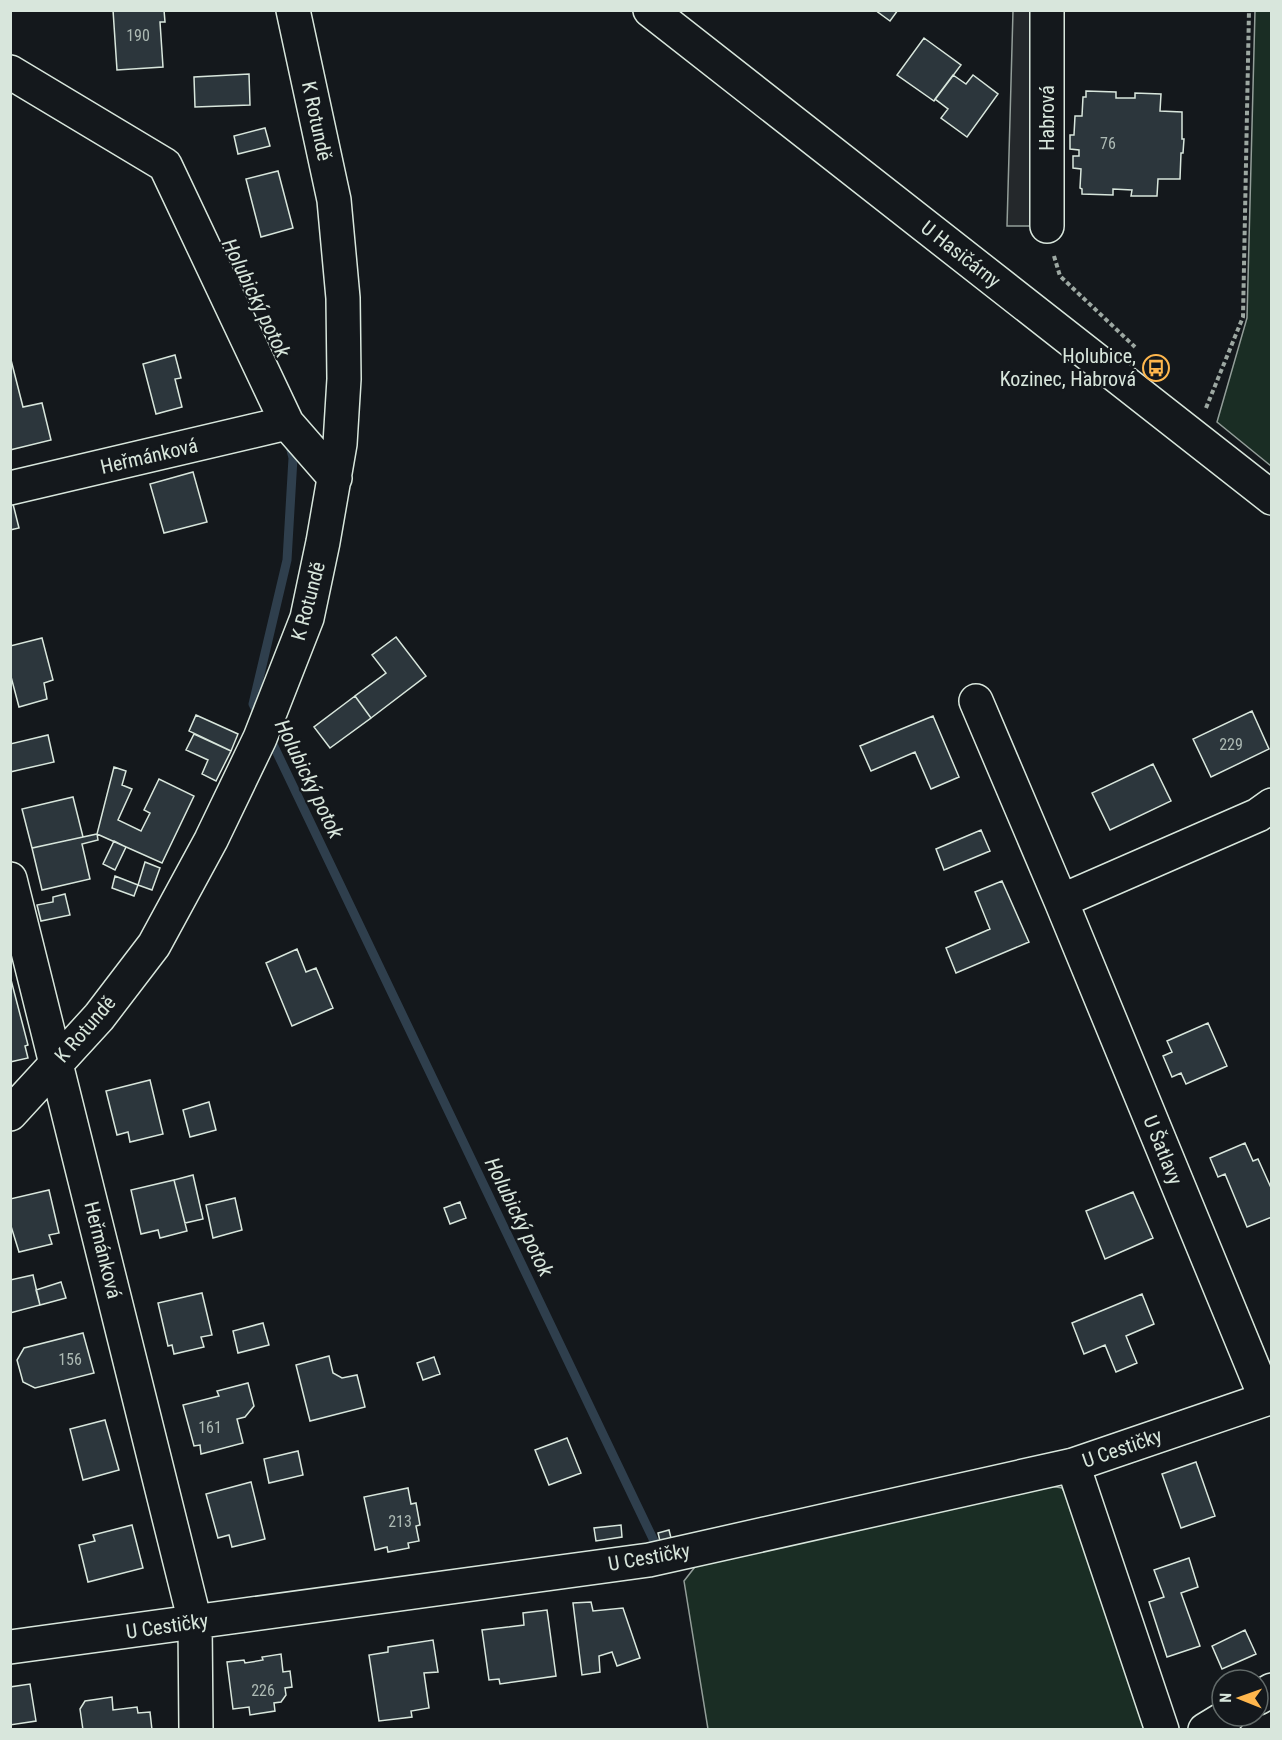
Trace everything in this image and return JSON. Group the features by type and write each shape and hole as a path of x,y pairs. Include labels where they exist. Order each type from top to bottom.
{"street":[{"name":"K Rotundě","path":"10,1114 99,1017 154,945 211,840 255,748 307,618 324,542 340,444 344,379 343,298 334,200 293,10"},
{"name":"U Hasičárny","path":"650,10 1272,498"},
{"name":"Habrová","path":"1047,10 1047,226"},
{"path":"10,72 165,165 287,423 335,478"},
{"name":"Heřmánková","path":"10,488 287,423"},
{"name":"U Šatlavy","path":"976,701 1269,1398"},
{"path":"1060,901 1258,815 1272,805"},
{"name":"Heřmánková","path":"10,879 195,1622 196,1730"},
{"name":"U Cestičky","path":"10,1647 649,1560 1072,1465 1269,1398"},
{"path":"1072,1465 1162,1730"}],"path":[{"path":"1195,437 1244,317 1249,10"},
{"path":"1047,226 1060,276 1140,352"},
{"path":"1199,399 1208,405"}],"green space":[{"path":"1255,11 1272,11 1271,466 1217,422 1247,318"},
{"path":"1040,1484 1062,1488 1079,1516 1145,1729 708,1729 684,1581 698,1563"}],"shaded area":[{"path":"1013,11 1047,11 1047,226 1007,226"}],"building":[{"path":"113,10 164,10 165,22 160,22 163,67 117,70"},
{"path":"875,10 898,10 890,21"},
{"path":"924,38 961,65 934,101 897,75"},
{"path":"249,74 250,105 195,107 194,77"},
{"path":"953,75 966,84 973,75 998,94 967,137 941,118 948,109 935,99"},
{"path":"1086,91 1116,92 1116,98 1135,98 1135,93 1161,94 1160,111 1182,112 1182,139 1184,139 1180,179 1158,179 1157,196 1131,196 1132,190 1113,189 1113,195 1082,194 1081,169 1073,168 1073,156 1079,156 1079,150 1070,149 1070,135 1074,135 1075,116 1082,116 1083,97 1086,97"},
{"path":"265,128 270,146 238,154 234,136"},
{"path":"278,171 293,228 261,237 246,179"},
{"path":"175,355 181,378 175,379 182,407 156,414 143,364"},
{"path":"10,356 23,407 42,403 51,440 10,450"},
{"path":"193,472 207,522 164,533 150,484"},
{"path":"13,504 19,528 10,530 10,505"},
{"path":"396,637 426,676 371,718 355,696 386,673 372,655"},
{"path":"42,638 53,680 44,683 47,699 19,707 10,673 10,646"},
{"path":"355,696 371,718 330,748 314,727"},
{"path":"1252,711 1269,749 1211,777 1193,739"},
{"path":"196,715 238,734 231,751 189,731"},
{"path":"933,716 959,777 931,789 915,752 871,771 860,746"},
{"path":"194,734 231,751 216,781 202,774 208,760 186,750"},
{"path":"48,735 54,762 10,772 10,744"},
{"path":"1153,764 1171,801 1110,830 1092,793"},
{"path":"114,767 126,771 122,785 132,789 118,820 141,831 150,813 144,810 159,779 194,796 162,863 97,834"},
{"path":"73,797 83,837 32,848 22,809"},
{"path":"981,830 990,851 944,870 936,849"},
{"path":"97,834 98,840 82,844 90,879 42,890 32,848"},
{"path":"114,841 126,847 115,870 103,864"},
{"path":"145,862 160,868 152,890 138,885"},
{"path":"115,876 138,885 134,896 112,888"},
{"path":"1002,881 1029,942 956,973 946,948 990,929 975,892"},
{"path":"65,894 70,915 41,921 37,905 53,902 53,897"},
{"path":"297,949 306,972 316,968 333,1008 292,1026 266,963"},
{"path":"10,976 28,1045 25,1046 28,1058 10,1062"},
{"path":"1208,1023 1227,1066 1186,1084 1181,1073 1172,1077 1163,1056 1172,1052 1167,1041"},
{"path":"150,1080 163,1134 130,1142 128,1132 117,1135 106,1091"},
{"path":"209,1102 216,1130 190,1137 183,1110"},
{"path":"1245,1143 1253,1161 1258,1159 1272,1190 1272,1217 1247,1227 1225,1174 1218,1177 1210,1158"},
{"path":"193,1175 203,1219 185,1223 174,1180"},
{"path":"174,1180 187,1231 160,1238 158,1230 141,1234 131,1190"},
{"path":"49,1190 59,1233 49,1235 52,1244 19,1252 10,1223 10,1199"},
{"path":"1133,1192 1153,1238 1105,1259 1086,1211"},
{"path":"235,1198 242,1230 213,1238 206,1205"},
{"path":"460,1202 466,1218 450,1224 444,1208"},
{"path":"33,1275 40,1305 10,1313 10,1280"},
{"path":"61,1282 66,1298 40,1305 36,1290"},
{"path":"202,1293 212,1335 201,1337 204,1347 174,1354 172,1345 168,1346 158,1303"},
{"path":"1142,1294 1154,1324 1126,1336 1137,1363 1116,1372 1105,1345 1084,1354 1072,1323"},
{"path":"263,1323 269,1345 238,1353 233,1331"},
{"path":"83,1333 94,1373 35,1388 23,1382 17,1360 24,1348"},
{"path":"329,1356 333,1373 342,1378 357,1375 365,1407 310,1421 296,1365"},
{"path":"434,1357 440,1374 423,1380 417,1363"},
{"path":"248,1383 254,1406 245,1417 237,1419 243,1443 201,1454 200,1445 194,1446 183,1405 219,1396 217,1391"},
{"path":"105,1420 119,1470 83,1480 70,1429"},
{"path":"567,1438 581,1473 549,1485 535,1450"},
{"path":"298,1451 303,1475 269,1483 264,1459"},
{"path":"1196,1462 1215,1516 1181,1528 1162,1474"},
{"path":"251,1482 265,1539 232,1547 229,1535 218,1538 206,1494"},
{"path":"408,1488 411,1504 416,1503 420,1525 416,1526 419,1541 408,1543 409,1548 388,1552 387,1547 375,1550 364,1497"},
{"path":"132,1525 143,1568 88,1582 79,1545 95,1541 93,1535"},
{"path":"621,1525 622,1537 596,1541 594,1528"},
{"path":"669,1530 672,1542 661,1545 658,1533"},
{"path":"1189,1558 1198,1587 1181,1593 1200,1646 1167,1657 1149,1602 1164,1597 1154,1570"},
{"path":"591,1602 593,1611 623,1608 640,1658 617,1666 612,1652 599,1656 600,1672 582,1675 573,1603"},
{"path":"547,1610 556,1676 500,1684 499,1679 489,1680 482,1630 524,1625 523,1613"},
{"path":"1245,1630 1256,1654 1222,1668 1212,1646"},
{"path":"433,1640 438,1672 424,1673 429,1708 411,1711 412,1717 379,1721 369,1655 388,1652 388,1647"},
{"path":"281,1654 283,1672 290,1671 292,1687 285,1688 286,1695 281,1702 274,1703 275,1711 250,1715 249,1707 233,1709 227,1662 244,1660 245,1663"},
{"path":"30,1684 36,1721 10,1725 10,1687"},
{"path":"112,1697 113,1710 137,1707 138,1713 150,1712 152,1730 83,1730 80,1709 85,1701"}],"waterway":[{"name":"Holubický potok","path":"259,716 253,704 287,560 293,458 289,442"},
{"name":"Holubický potok","path":"269,736 655,1543"}],"place":[{"name":"Holubice, Kozinec, Habrová","path":"1156,368"}]}
